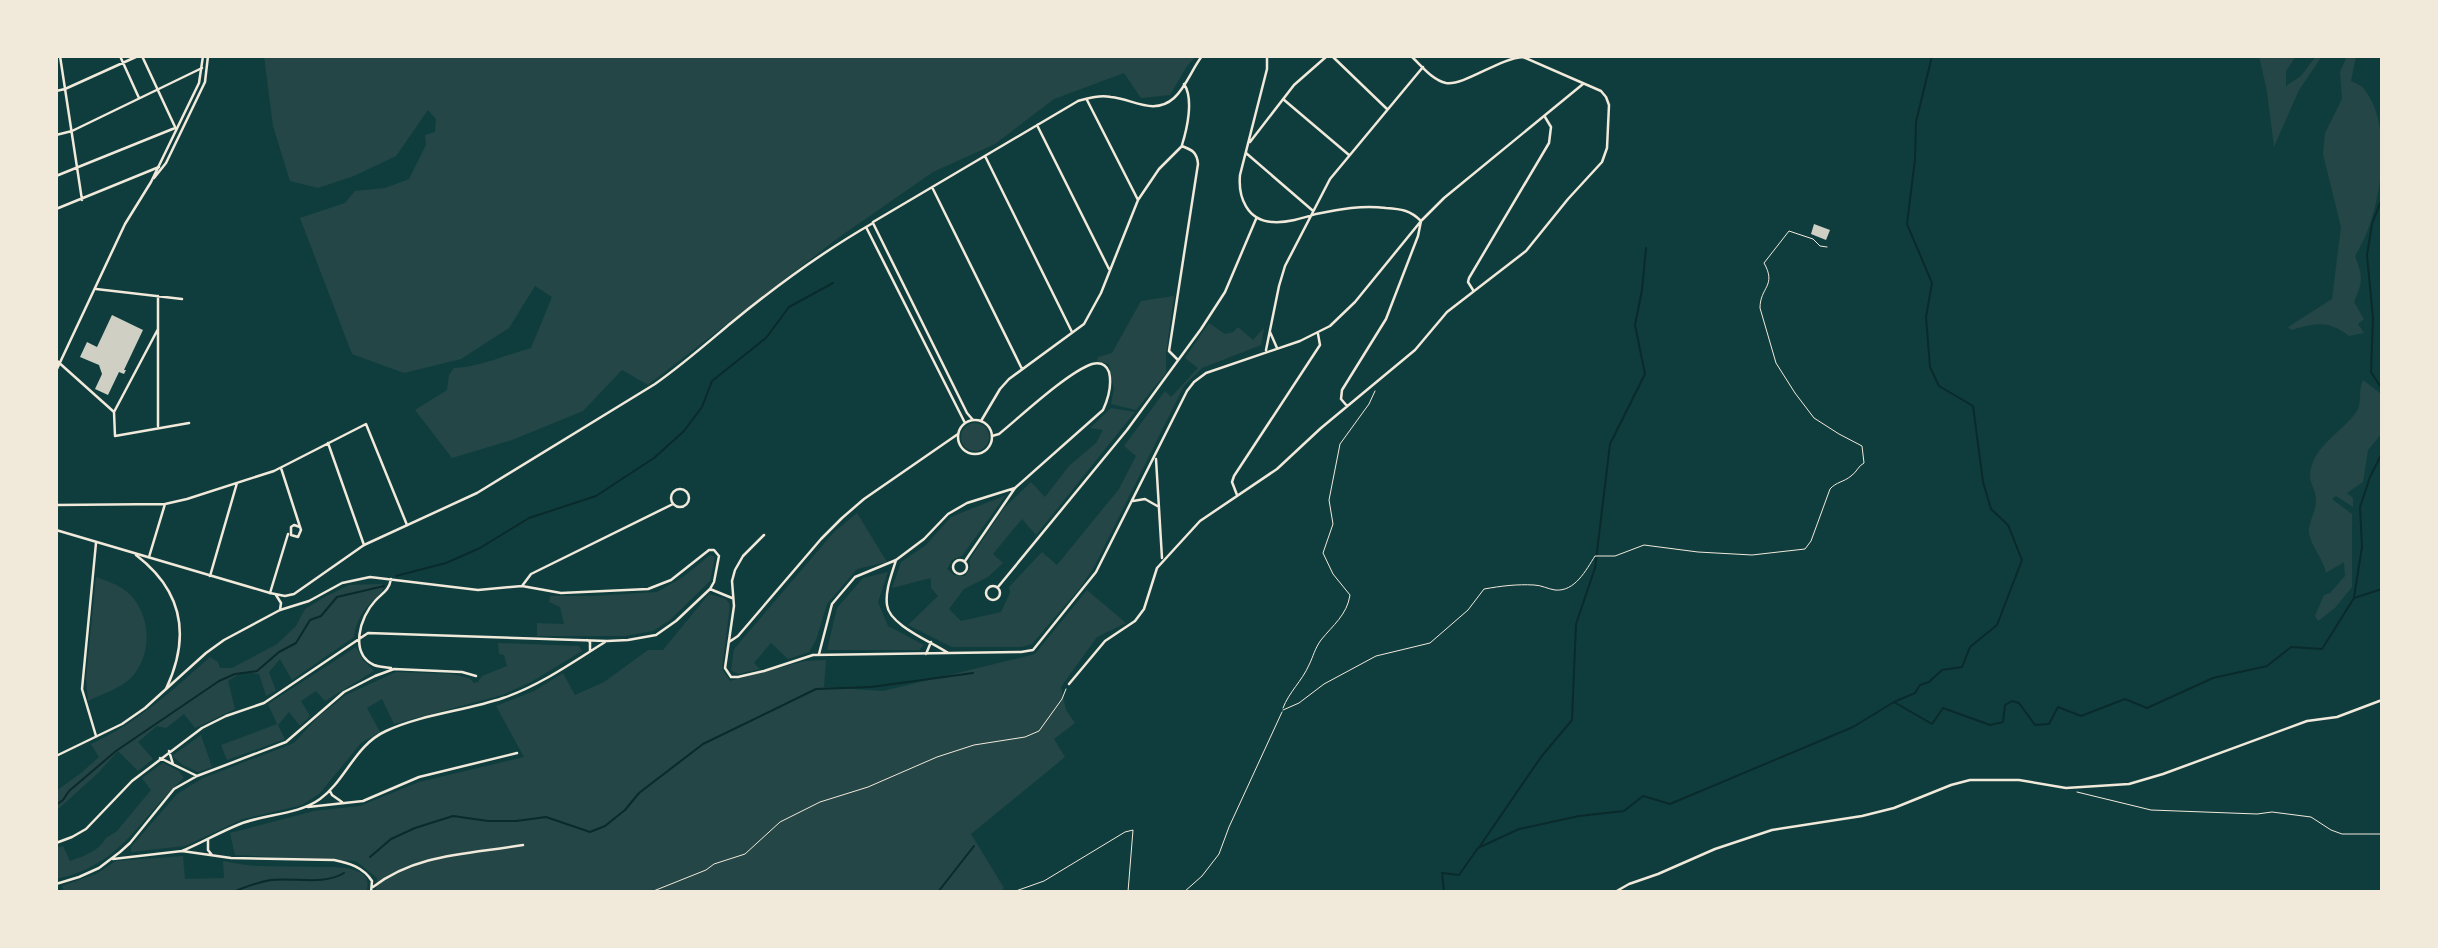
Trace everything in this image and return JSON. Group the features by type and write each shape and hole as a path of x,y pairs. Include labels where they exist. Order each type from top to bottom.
{"street":[{"path":"60,56 82,200"},
{"path":"120,56 139,98"},
{"path":"56,91 140,56 176,129"},
{"path":"56,371 125,224 152,181 199,83 205,56"},
{"path":"152,181 166,163 205,82 205,56"},
{"path":"56,530 276,595 294,594 364,545 486,488 655,384 683,365 729,324 821,254 1070,105 1098,96 1113,97 1150,107 1162,106 1177,95 1202,56"},
{"path":"1267,56 1267,69 1239,188 1241,200 1248,210 1256,218 1274,223 1359,206 1406,210 1421,220"},
{"path":"1248,145 1294,85 1327,56"},
{"path":"1332,56 1387,109"},
{"path":"1069,684 1105,641 1135,621 1144,610 1162,559 1200,521 1277,469 1415,350 1447,312 1526,251 1602,162 1607,148 1609,105 1601,92 1523,57 1511,57 1457,82 1447,83 1436,78 1411,56"},
{"path":"1266,352 1285,266 1310,216 1331,179 1349,155 1423,67"},
{"path":"56,135 72,131 202,68"},
{"path":"981,421 1000,389 1022,369 1084,324 1101,293 1138,200 1159,169 1182,146 1186,132 1188,91 1184,84"},
{"path":"764,536 737,564 732,581 734,606 726,668 732,677 818,654 1033,650 1096,572 1194,382 1206,373 1318,334 1342,316 1421,220 1583,84"},
{"path":"1086,98 1138,200"},
{"path":"1283,99 1349,155"},
{"path":"1474,290 1468,282 1469,278 1549,143 1551,127 1545,117"},
{"path":"1037,125 1109,270"},
{"path":"56,176 176,129"},
{"path":"1178,360 1169,351 1198,164 1197,156 1192,150 1182,146"},
{"path":"1246,153 1313,211"},
{"path":"985,156 1072,332"},
{"path":"56,209 159,167"},
{"path":"932,187 1022,369"},
{"path":"998,587 1127,430 1201,330 1225,292 1256,218"},
{"path":"1347,406 1341,399 1342,390 1386,318 1418,236 1421,220"},
{"path":"873,223 973,420"},
{"path":"866,226 965,423"},
{"path":"893,279 899,276"},
{"path":"96,289 182,299"},
{"path":"158,296 158,427"},
{"path":"915,323 921,319"},
{"path":"158,329 114,412 115,436 188,424"},
{"path":"1270,332 1277,348"},
{"path":"1237,495 1232,482 1234,477 1320,345 1318,334"},
{"path":"56,360 114,412"},
{"path":"935,364 942,361"},
{"path":"965,561 1015,488 1103,410 1110,377 1108,368 1096,363 1076,372 992,436"},
{"path":"729,642 738,636 821,539 864,499 958,434 965,423 981,421 989,426 992,436 985,451 974,454 968,453 960,445 958,434"},
{"path":"56,505 165,503 209,493 281,468 366,424 407,525"},
{"path":"328,443 364,545"},
{"path":"1155,456 1162,559"},
{"path":"281,468 301,532 298,537 292,536 289,531"},
{"path":"210,576 237,483"},
{"path":"818,654 832,604 855,578 896,560 924,539 948,514 967,503 1015,488"},
{"path":"682,490 687,493 687,504 679,507 673,504 671,496 674,491 682,490"},
{"path":"1132,502 1145,499 1159,508"},
{"path":"56,505 64,501"},
{"path":"149,559 165,503"},
{"path":"522,586 531,574 673,504"},
{"path":"270,593 289,531 292,526 300,527"},
{"path":"96,543 82,689 96,737"},
{"path":"56,756 122,724 224,640 280,610 309,601 356,578 391,579 478,590 522,586 561,593 648,589 671,580 709,551 714,550 719,556 710,589 676,621 656,635 643,639 473,638 368,633 264,703 226,716 202,728 132,781 86,829 56,843"},
{"path":"136,555 159,576 173,597 179,614 180,649 172,677 164,692"},
{"path":"896,560 887,595 888,611 898,623 948,653"},
{"path":"956,561 965,561 968,567 966,571 960,574 956,572 953,565 956,561"},
{"path":"391,579 390,587 367,612 361,624 360,649 366,659 376,665 394,669 462,672 476,676"},
{"path":"988,587 998,587 1001,593 999,598 988,598 988,587"},
{"path":"710,589 732,598"},
{"path":"276,595 281,603 280,610"},
{"path":"587,640 590,642 590,651"},
{"path":"307,807 330,791 369,741 385,732 411,722 500,700 520,692 607,640"},
{"path":"926,654 931,642"},
{"path":"375,676 378,670 376,665"},
{"path":"56,884 89,873 109,860 130,843 174,789 197,776 286,742 344,692 394,669"},
{"path":"1615,892 1715,849 1772,830 1894,808 1970,780 2019,780 2066,788 2129,783 2163,774 2307,721 2337,717 2382,700"},
{"path":"169,751 173,764"},
{"path":"182,851 239,824 271,814 363,801 419,777 517,753"},
{"path":"160,758 197,776"},
{"path":"186,772 187,782"},
{"path":"330,791 332,796 345,803"},
{"path":"208,839 208,850 212,855"},
{"path":"373,887 401,869 441,856 523,845"},
{"path":"109,860 182,851 231,858 334,860 363,870 372,881 371,892"},
{"path":"372,881 381,881"}],"path":[{"path":"1283,710 1376,656 1430,643 1468,610 1484,589 1504,585 1536,585 1558,590 1570,586 1585,574 1595,556 1615,555 1640,545 1752,555 1802,550 1811,541 1830,489 1834,484 1850,477 1860,464 1864,463 1862,446 1814,418 1795,393 1776,363 1760,308 1760,299 1770,283 1769,272 1764,263 1789,231 1827,247"},
{"path":"1184,892 1202,876 1219,854 1287,697 1300,682 1320,641 1348,607 1350,595 1333,574 1323,553 1333,524 1329,500 1340,444 1369,404 1375,391 1372,385"},
{"path":"651,892 706,870 714,864 745,854 780,822 820,802 869,787 937,757 974,745 1025,737 1039,731 1062,699 1069,684"},
{"path":"2066,788 2151,810 2257,814 2272,812 2311,817 2342,834 2382,834"},
{"path":"1013,892 1044,881 1125,832 1133,830 1128,892"}],"shaded area":[{"path":"264,56 1196,56 1170,95 1141,98 1124,73 1054,99 995,144 933,172 838,238 648,385 622,370 583,411 512,440 452,458 415,410 447,390 449,375 454,368 483,363 531,348 552,297 535,286 509,328 461,359 404,373 352,354 300,218 345,203 355,191 385,188 409,179 426,145 425,135 435,132 436,119 428,110 396,156 354,176 318,188 290,181 273,126"},
{"path":"2259,56 2296,56 2286,71 2286,86 2301,76 2316,56 2322,56 2299,90 2274,147 2267,91"},
{"path":"2347,56 2356,56 2351,81 2363,88 2374,106 2380,126 2382,149 2377,197 2364,240 2355,256 2361,279 2354,302 2364,319 2358,324 2364,333 2349,336 2335,327 2322,324 2291,330 2288,327 2332,299 2341,227 2323,154 2325,133 2342,99 2340,72"},
{"path":"1174,296 1166,373 1136,410 1111,404 1114,389 1109,364 1097,361 1098,357 1112,353 1141,301"},
{"path":"1209,323 1225,334 1238,327 1253,340 1264,328 1261,345 1202,368 1184,386 1094,567 1080,588 1032,644 1022,647 952,647 908,625 938,596 931,588 931,578 892,588 901,562 926,545 951,517 1006,495 962,556 952,560 947,569 954,575 965,576 970,568 970,559 1004,508 1031,482 1045,497 1069,466 1096,443 1103,430 1090,428 1111,408 1135,412 1036,535 1022,519 993,554 1003,563 988,577 964,589 949,609 961,621 1001,612 1010,593 1009,587 1042,552 1057,565 1119,489 1136,456 1124,446 1165,391 1171,397 1198,368 1185,358"},
{"path":"2363,380 2381,394 2382,433 2368,450 2363,482 2347,493 2353,498 2353,507 2336,496 2332,499 2352,514 2352,587 2335,608 2318,621 2315,616 2324,595 2330,593 2345,576 2344,562 2326,573 2310,538 2309,529 2316,498 2310,475 2316,456 2357,411"},
{"path":"975,423 985,427 989,437 985,447 975,451 965,447 961,437 965,427"},
{"path":"857,513 887,562 857,569 827,604 816,640 809,652 788,659 771,643 754,663 760,669 738,674 731,670 734,649 834,532"},
{"path":"710,555 715,557 710,581 670,620 653,631 625,636 537,636 537,623 564,624 560,607 549,602 550,596 657,592 683,577"},
{"path":"888,572 878,602 888,626 924,645 919,650 827,650 837,608 863,578"},
{"path":"96,577 119,586 134,599 145,621 146,645 138,668 131,678 88,701 86,679"},
{"path":"382,584 383,591 364,611 354,637 292,680 280,659 269,672 276,691 266,696 259,674 242,672 228,681 235,709 195,728 184,714 166,728 157,726 138,742 153,759 138,771 118,751 56,811 56,791 99,757 91,744 139,716 210,657 218,662 220,668 232,668 277,644 296,626 305,609 325,597 349,585"},
{"path":"1087,590 1126,623 1097,637 1061,687 1066,710 1075,723 1054,739 1065,757 971,834 1004,888 1001,892 376,892 377,878 356,861 235,855 230,833 314,811 360,806 419,782 524,757 496,706 534,691 563,673 575,695 604,682 648,650 663,650 709,594 726,599 730,605 722,669 730,681 805,661 826,660 824,687 883,691 1035,654"},
{"path":"498,643 579,646 582,651 531,682 502,695 394,724 382,699 367,708 380,732 361,743 320,793 302,805 243,819 185,846 131,852 131,847 177,794 203,778 294,743 318,717 346,695 396,672 452,674 469,678 474,683 478,682 482,676 507,666 504,655 499,654"},
{"path":"356,647 363,660 374,671 325,701 316,691 301,701 310,716 300,726 289,712 278,725 285,739 227,760 221,745 277,724 268,704"},
{"path":"201,735 212,767 198,772 172,756"},
{"path":"163,763 179,771 184,778 114,852 79,872 56,879 56,848 63,846 70,861 95,850 117,831 151,790 142,778"},
{"path":"183,856 185,879 224,878 223,861 256,866 342,868 365,876 366,892 64,892 62,886 96,874 116,861"}],"building":[{"path":"1814,224 1830,230 1826,240 1811,234"},
{"path":"112,315 143,330 124,374 119,372 108,395 95,389 102,374 99,365 80,357 87,342 97,347"}],"waterway":[{"path":"1894,702 1915,693 1920,685 1929,682 1942,670 1962,667 1970,647 1997,625 2022,560 2008,525 1991,509 1983,482 1973,406 1939,386 1930,367 1926,317 1932,283 1907,224 1915,159 1916,122 1932,56"},
{"path":"2382,198 2372,224 2367,255 2373,318 2371,372 2382,389"},
{"path":"1480,846 1541,757 1572,720 1576,624 1595,568 1610,444 1645,374 1635,325 1646,248"},
{"path":"396,576 446,563 480,548 529,518 596,496 654,458 684,431 702,407 712,381 766,338 789,307 833,283"},
{"path":"2354,597 2362,547 2360,507 2382,453"},
{"path":"56,805 116,751 219,681 235,674 257,671 279,652 296,643 310,620 321,616 337,597 384,586"},
{"path":"1444,892 1442,873 1459,875 1478,848 1519,829 1579,816 1624,811 1643,796 1670,804 1853,727 1894,702 1932,724 1943,708 1990,725 2003,722 2005,705 2012,701 2019,703 2035,725 2049,724 2058,707 2081,716 2125,699 2147,708 2213,678 2267,666 2291,647 2322,649 2354,598 2382,589"},
{"path":"370,857 391,839 453,816 488,821 546,817 590,832 605,826 625,810 639,793 703,744 816,689 871,687 973,673"},
{"path":"938,892 974,846"},
{"path":"233,892 271,880 318,880 344,873"}]}
